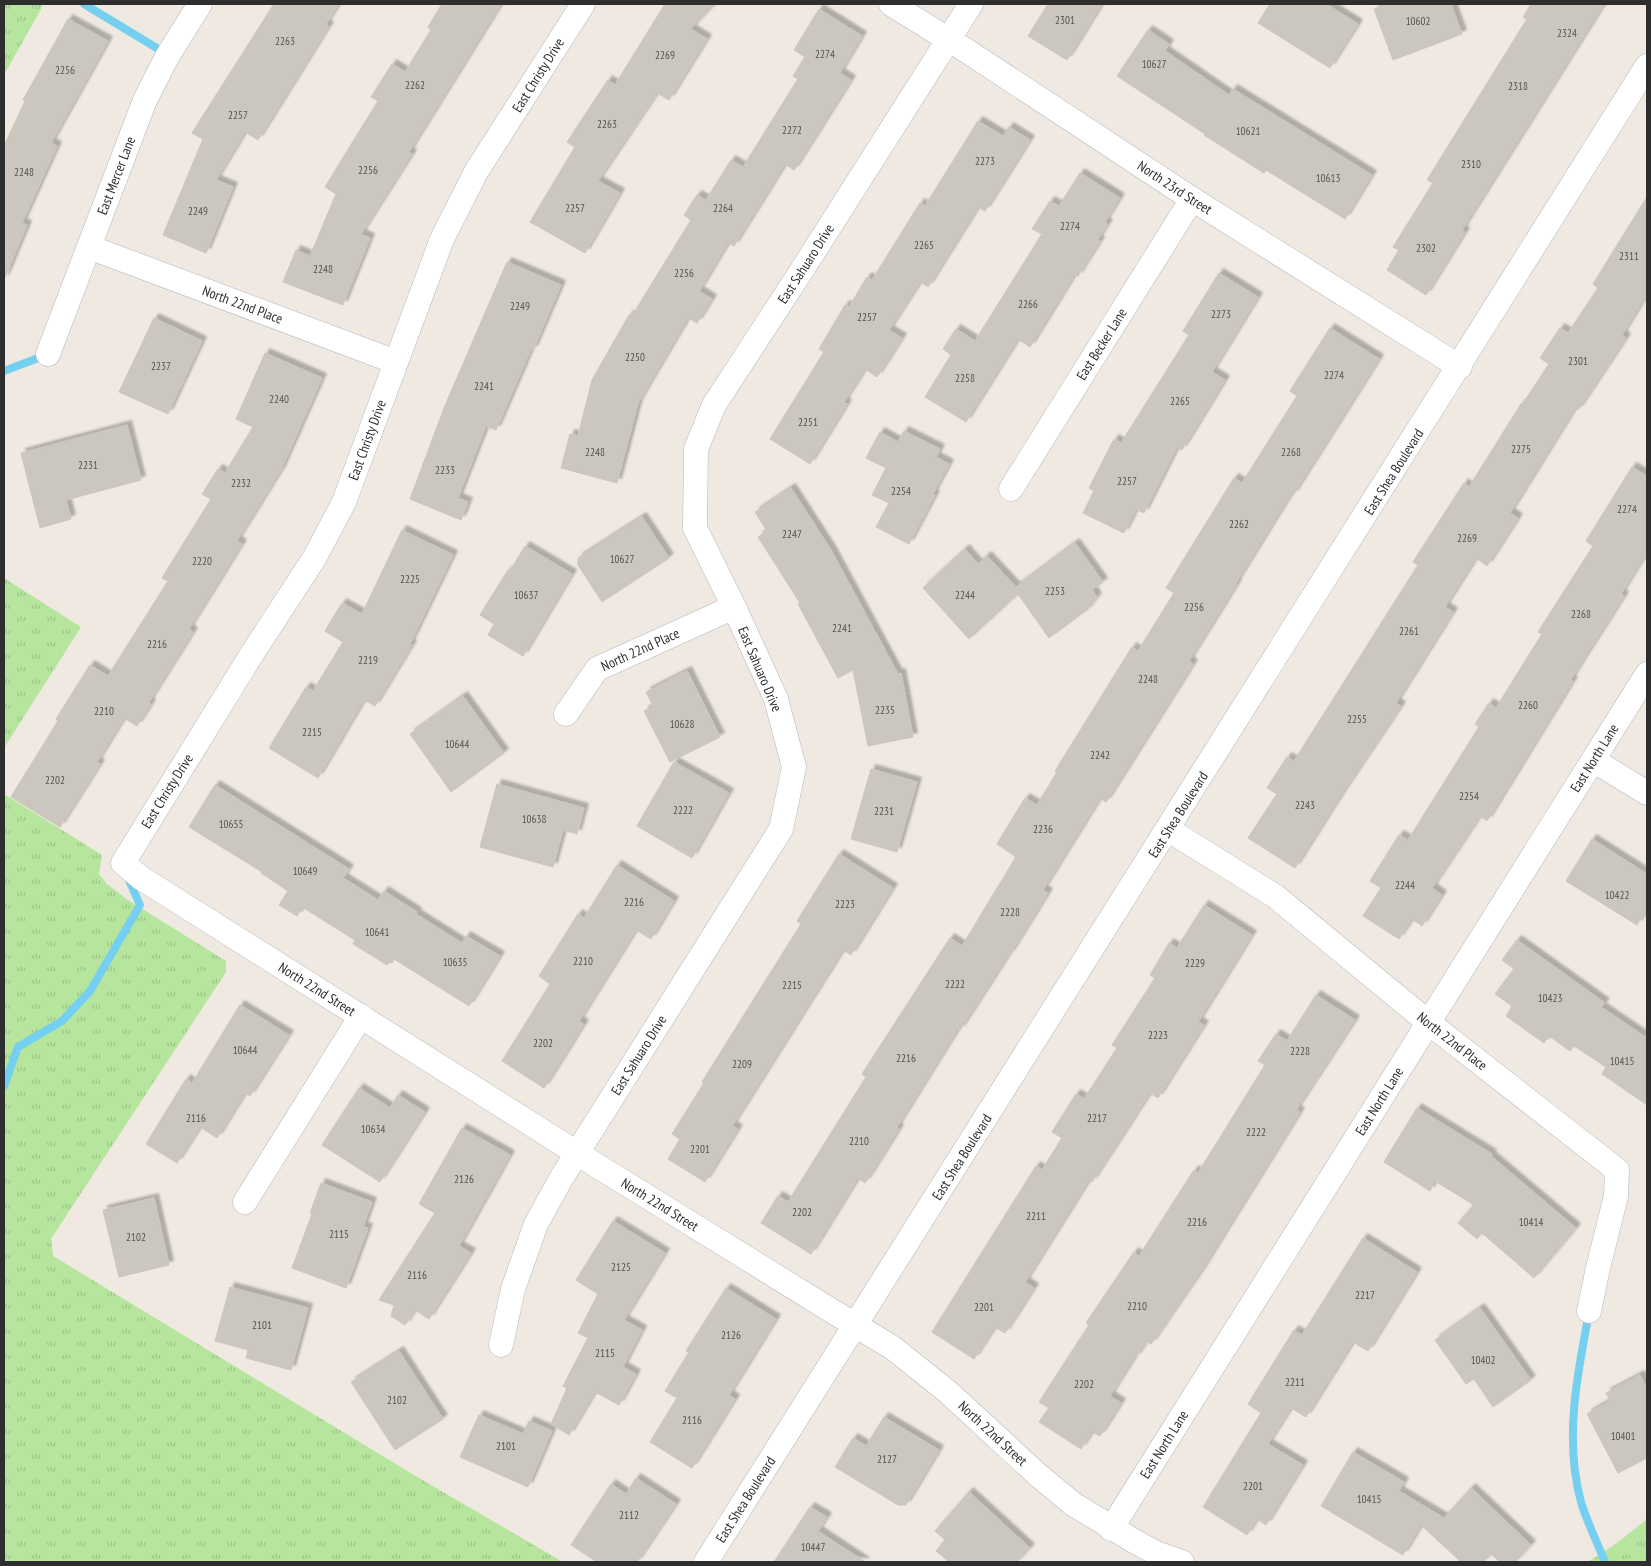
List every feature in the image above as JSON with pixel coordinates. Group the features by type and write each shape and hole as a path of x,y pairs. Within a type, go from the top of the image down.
{"street":[{"name":"East Mercer Lane","path":"48,354 144,100 168,55 200,4"},
{"name":"East Christy Drive","path":"123,863 250,656 315,558 344,502 442,239 476,172 583,4"},
{"name":"North 23rd Street","path":"892,4 949,39 1192,199 1460,367"},
{"name":"East Sahuaro Drive","path":"500,1345 513,1289 536,1224 577,1153 781,829 794,767 776,699 695,528 696,448 714,405 808,262 971,4"},
{"name":"East Shea Boulevard","path":"706,1562 1169,830 1647,66"},
{"name":"East Becker Lane","path":"1011,488 1192,199"},
{"name":"North 22nd Place","path":"89,247 396,362"},
{"name":"North 22nd Place","path":"566,714 597,669 734,608"},
{"name":"East North Lane","path":"1111,1529 1647,674"},
{"path":"1593,760 1647,793"},
{"name":"North 22nd Place","path":"1169,830 1275,896 1429,1023 1617,1170 1616,1196 1589,1311"},
{"name":"North 22nd Street","path":"123,863 141,878 577,1153 893,1348 948,1392 1038,1475 1073,1504 1111,1529 1156,1553 1182,1562"},
{"path":"246,1202 361,1016"}],"green space":[{"path":"4,4 42,4 4,75"},
{"path":"4,578 81,627 4,748"},
{"path":"4,794 102,855 99,874 107,884 128,900 226,961 226,972 51,1239 53,1256 419,1478 563,1562 4,1562"},
{"path":"1647,1519 1647,1562 1588,1562 1617,1543"}],"building":[{"path":"274,4 339,4 326,24 329,26 258,140 245,132 216,180 233,187 206,253 163,235 203,139 192,133"},
{"path":"442,4 501,4 409,152 412,154 361,234 370,238 343,305 283,282 296,250 310,256 336,194 325,187 378,101 371,97 392,64 405,72 431,30 428,27"},
{"path":"665,4 715,4 691,29 707,39 669,100 657,93 598,181 620,193 585,253 530,222 575,147 567,142 608,80 615,85"},
{"path":"1048,4 1102,4 1067,60 1028,36"},
{"path":"1270,4 1326,4 1358,24 1330,68 1258,23"},
{"path":"1386,4 1451,4 1462,34 1393,60 1374,9"},
{"path":"1531,4 1604,4 1462,230 1465,232 1426,295 1387,270 1399,250 1393,247 1433,183 1427,180 1527,19 1523,17"},
{"path":"819,9 862,36 840,73 851,80 794,170 785,164 734,246 728,243 699,291 712,299 697,323 688,318 638,403 617,483 561,468 570,434 578,436 592,380 629,315 632,316 691,220 684,215 697,195 706,200 731,160 743,167 798,79 793,76 805,57 794,50"},
{"path":"68,19 108,41 51,143 57,146 22,223 27,225 4,280 4,146 25,101 23,100"},
{"path":"1148,30 1169,44 1165,51 1229,95 1233,89 1372,175 1345,219 1266,170 1264,173 1117,76"},
{"path":"978,121 1003,136 1009,127 1030,140 985,211 978,207 928,287 920,282 889,330 902,338 877,377 865,369 844,402 847,404 810,464 770,439 824,352 819,349 845,305 849,307 867,277 872,280 920,203 925,206"},
{"path":"1080,173 1120,198 1105,222 1108,224 1098,239 1100,241 1078,276 1075,274 1030,347 1018,339 966,422 925,397 951,355 943,349 956,329 975,341 1042,234 1032,229 1050,201 1059,206"},
{"path":"1647,197 1647,294 1622,335 1626,338 1578,410 1575,408 1510,513 1518,518 1487,566 1476,558 1445,607 1453,612 1396,703 1401,706 1295,868 1248,838 1277,794 1267,788 1287,757 1294,761 1418,565 1413,562 1464,483 1469,487 1521,404 1549,364 1540,358 1560,328 1568,333 1598,288 1593,284"},
{"path":"507,262 561,285 496,430 486,426 458,498 468,502 461,520 410,499 444,408"},
{"path":"1219,273 1258,297 1212,372 1225,380 1182,450 1177,447 1144,513 1136,509 1124,533 1083,513 1094,491 1089,488 1114,439 1121,443 1189,335 1183,331"},
{"path":"154,318 202,341 168,414 119,392"},
{"path":"1330,328 1379,359 1293,495 1291,494 1236,583 1189,661 1193,664 1106,802 1100,798 1043,890 1048,893 960,1030 958,1029 897,1127 899,1129 865,1183 858,1178 811,1254 761,1223 778,1196 788,1202 866,1077 862,1074 950,938 962,946 1016,857 997,844 1025,798 1037,805 1057,772 1055,771 1132,647 1138,651 1174,593 1166,588 1234,478 1242,483 1297,396 1290,391"},
{"path":"265,353 322,378 281,470 237,541 242,544 189,629 193,632 149,702 151,704 137,726 124,718 97,762 100,764 60,827 11,797 90,665 108,676 168,581 162,578 211,499 202,494 218,469 225,473 253,427 236,419"},
{"path":"127,425 141,480 66,500 71,519 40,528 21,453"},
{"path":"904,431 940,449 936,457 949,464 909,544 876,527 889,503 872,495 886,468 866,458 880,432 898,442"},
{"path":"1632,467 1647,476 1647,552 1621,594 1624,596 1571,679 1573,681 1487,821 1480,816 1432,888 1442,895 1422,926 1412,919 1399,939 1363,916 1381,888 1370,881 1399,835 1408,840 1479,727 1475,724 1489,703 1496,708 1542,634 1538,632 1593,546 1586,541"},
{"path":"791,488 831,550 898,674 901,673 913,737 868,746 853,670 838,678 798,604 800,603 758,537 767,531 755,512"},
{"path":"642,517 669,558 602,602 578,565 578,558"},
{"path":"402,530 453,555 410,644 412,645 375,706 364,700 318,778 269,748 306,687 313,691 343,642 325,631 342,603 362,614"},
{"path":"1075,543 1103,582 1092,590 1097,597 1087,610 1049,638 1018,594 969,639 923,588 965,549 978,564 987,556 1016,587"},
{"path":"525,546 572,574 523,656 488,635 494,624 480,615"},
{"path":"687,671 720,737 670,762 644,711 653,706 646,692"},
{"path":"463,696 504,753 451,792 410,734"},
{"path":"674,762 729,793 692,858 637,826"},
{"path":"871,769 917,782 897,852 851,839"},
{"path":"497,784 584,808 577,834 563,830 553,867 480,847"},
{"path":"215,785 349,869 343,878 378,900 384,891 462,943 466,936 500,956 469,1006 394,959 392,963 389,962 387,965 353,944 355,940 302,907 297,916 279,905 288,891 262,872 189,827"},
{"path":"1592,839 1647,874 1647,908 1637,925 1566,881"},
{"path":"839,854 893,888 851,955 843,950 732,1126 738,1129 705,1182 668,1159 680,1139 672,1134 704,1083 702,1082 801,924 797,921"},
{"path":"617,865 674,901 651,939 636,930 579,1021 584,1024 544,1088 502,1061 550,984 539,976 578,914 584,918"},
{"path":"1204,905 1252,935 1198,1022 1204,1025 1158,1098 1150,1093 1092,1182 1089,1180 1025,1282 1034,1288 1005,1333 995,1327 974,1359 932,1332 1036,1166 1042,1170 1062,1138 1052,1132 1076,1094 1084,1099 1117,1048 1112,1045 1155,978 1150,975 1169,943 1177,948"},
{"path":"1517,940 1605,1003 1601,1007 1647,1038 1647,1105 1602,1074 1606,1067 1574,1046 1570,1051 1549,1036 1544,1043 1506,1016 1512,1006 1495,994 1514,969 1502,960"},
{"path":"1316,995 1355,1020 1296,1110 1300,1112 1200,1273 1151,1344 1147,1341 1135,1356 1110,1396 1121,1403 1100,1436 1092,1432 1081,1449 1039,1422 1049,1408 1039,1402 1089,1325 1086,1323 1134,1252 1139,1256 1194,1170 1198,1173 1265,1065 1258,1061 1276,1034 1287,1041"},
{"path":"240,1005 289,1035 250,1096 245,1093 217,1138 200,1127 177,1163 146,1144 186,1079 192,1083"},
{"path":"359,1088 390,1108 398,1095 425,1112 380,1182 322,1145"},
{"path":"1417,1108 1492,1154 1491,1156 1576,1228 1534,1278 1482,1233 1477,1239 1458,1223 1474,1205 1435,1181 1430,1191 1384,1162"},
{"path":"462,1128 510,1155 459,1246 471,1253 429,1319 415,1310 405,1325 391,1316 394,1305 379,1300 435,1213 419,1204"},
{"path":"321,1183 372,1202 363,1227 368,1228 346,1288 292,1268"},
{"path":"154,1198 169,1265 119,1277 103,1210"},
{"path":"613,1221 665,1253 624,1320 642,1330 623,1367 636,1374 619,1405 595,1392 569,1435 551,1424 567,1388 563,1386 588,1338 578,1333 598,1294 576,1280"},
{"path":"1363,1238 1417,1272 1368,1351 1353,1342 1306,1417 1291,1408 1268,1444 1303,1465 1266,1525 1257,1519 1247,1535 1203,1507 1261,1413 1248,1404 1294,1330 1302,1335"},
{"path":"230,1287 308,1308 291,1370 246,1358 248,1350 215,1341"},
{"path":"726,1288 776,1319 729,1395 735,1399 692,1468 650,1442 677,1398 665,1391 689,1352 686,1351"},
{"path":"1480,1308 1531,1380 1493,1407 1474,1379 1466,1384 1435,1340"},
{"path":"399,1351 443,1419 395,1450 351,1382"},
{"path":"1640,1375 1647,1389 1647,1458 1618,1473 1587,1414 1610,1401 1606,1393"},
{"path":"479,1415 523,1434 529,1421 552,1431 528,1487 460,1457"},
{"path":"884,1417 939,1450 906,1505 898,1505 835,1467 853,1438 866,1446"},
{"path":"1353,1452 1404,1482 1399,1491 1444,1518 1471,1488 1531,1545 1515,1562 1500,1562 1491,1554 1483,1562 1461,1562 1421,1525 1403,1555 1321,1506"},
{"path":"636,1478 676,1504 637,1562 597,1562 571,1545 611,1484 626,1494"},
{"path":"969,1492 1030,1548 1017,1562 949,1562 936,1551 945,1540 935,1531"},
{"path":"810,1507 827,1517 818,1531 865,1562 774,1562"}],"waterway":[{"path":"84,4 165,53"},
{"path":"4,371 46,355"},
{"path":"4,1086 18,1047 62,1021 90,991 140,905 128,878"},
{"path":"1589,1313 1580,1360 1574,1408 1573,1455 1581,1502 1605,1562"}]}
